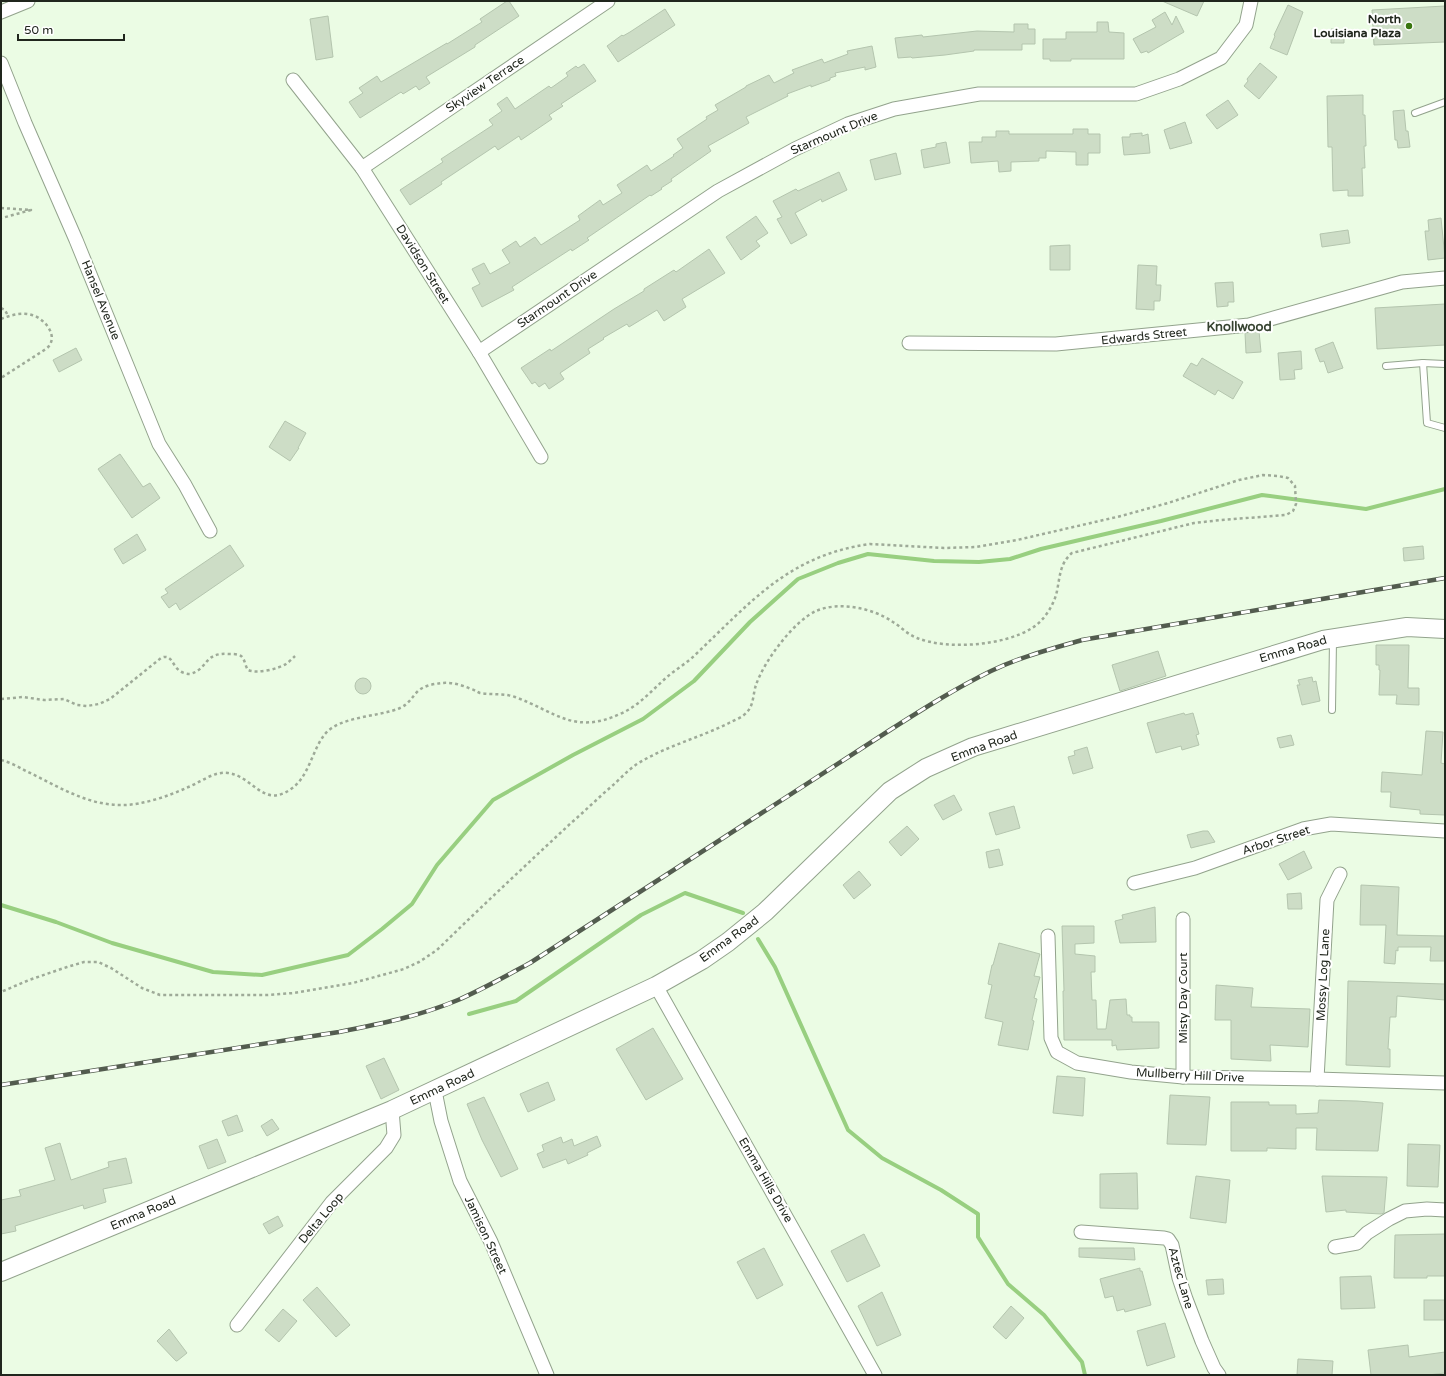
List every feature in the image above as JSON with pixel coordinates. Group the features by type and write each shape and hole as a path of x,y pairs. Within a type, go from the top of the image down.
{"street":[{"path":"1,12 28,1"},
{"name":"Skyview Terrace","path":"362,168 608,1"},
{"name":"Starmount Drive","path":"479,352 718,191 795,149 848,124 894,109 979,94 1136,94 1179,79 1221,58 1246,26 1251,1"},
{"name":"Hansel Avenue","path":"1,63 25,123 79,247 159,444 185,485 210,531"},
{"name":"Davidson Street","path":"292,80 362,168 479,352 541,457"},
{"name":"Edwards Street","path":"909,343 1056,344 1249,325 1402,282 1445,278"},
{"name":"Emma Road","path":"1,1272 392,1110 656,986 702,960 728,942 765,912 890,791 926,768 972,747 1332,638 1408,627 1445,629"},
{"name":"Arbor Street","path":"1134,883 1195,868 1303,829 1331,824 1445,831"},
{"name":"Mossy Log Lane","path":"1318,1079 1327,900 1340,874"},
{"name":"Misty Day Court","path":"1182,919 1183,1077"},
{"name":"Mullberry Hill Drive","path":"1048,936 1051,1038 1057,1052 1077,1063 1130,1072 1183,1077 1445,1083"},
{"name":"Emma Hills Drive","path":"656,986 875,1375"},
{"name":"Jamison Street","path":"435,1090 441,1121 460,1181 490,1242 547,1375"},
{"name":"Delta Loop","path":"237,1325 332,1202 386,1148 394,1135 392,1110"},
{"path":"1335,1247 1357,1243 1367,1233 1405,1211 1427,1209 1445,1210"},
{"name":"Aztec Lane","path":"1081,1232 1168,1239 1172,1245 1179,1278 1192,1316 1211,1362 1219,1375"}],"lane":[{"path":"1415,113 1445,102"},
{"path":"1423,363 1427,423 1445,428"},
{"path":"1386,366 1423,363 1445,364"},
{"path":"1332,638 1332,710"}],"path":[{"path":"1,208 31,210 2,218"},
{"path":"1,308 5,310 8,316"},
{"path":"1,319 20,314 32,315 40,318 50,330 52,342 46,349 1,378"},
{"path":"1,760 72,794 97,802 123,805 154,800 186,789 216,773 226,772 242,778 262,793 270,796 280,795 296,785 303,775 318,744 326,733 333,727 343,722 389,712 403,707 412,701 417,692 424,687 435,684 458,684 479,693 505,694 560,717 579,723 591,723 620,714 636,705 693,658 761,592 798,566 838,552 870,544 944,548 976,547 1017,540 1120,516 1176,501 1238,480 1262,475 1288,478 1295,486 1296,504 1293,510 1286,515 1194,523 1072,553 1066,558 1062,565 1057,594 1044,618 1032,628 1010,638 986,644 961,645 936,643 918,639 878,614 856,608 834,606 819,610 806,617 793,629 781,644 763,671 756,686 752,706 747,713 721,727 656,754 636,765 537,854 437,950 419,962 404,969 353,983 294,993 267,995 185,996 160,995 142,988 98,962 84,962 29,980 1,992"},
{"path":"1,699 23,697 44,700 64,699 77,705 87,706 99,704 110,699 165,656 172,659 180,671 190,674 199,670 210,657 222,653 240,655 243,658 248,670 258,672 287,664 295,656"}],"building":[{"path":"509,1 519,16 475,45 475,47 426,77 430,83 419,90 416,86 403,94 401,92 360,118 349,102 363,93 359,88 377,76 381,82 447,44 482,22 480,19"},
{"path":"1162,1 1204,1 1197,16"},
{"path":"1288,5 1303,12 1287,55 1270,48 1275,36 1274,35"},
{"name":"North Louisiana Plaza","path":"1445,6 1445,42 1374,45 1372,10"},
{"path":"665,9 675,25 618,62 607,46 622,35 623,36 630,32"},
{"path":"1165,12 1172,25 1176,16 1184,32 1148,53 1147,51 1141,53 1133,39 1156,27 1152,20"},
{"path":"328,16 333,57 316,60 310,19"},
{"path":"1097,22 1108,22 1109,32 1124,33 1124,59 1071,59 1071,61 1050,61 1050,59 1043,59 1043,39 1066,39 1066,32 1097,32"},
{"path":"1014,24 1028,24 1028,29 1035,29 1035,44 1022,44 1022,50 974,50 945,55 898,58 895,38 922,35 923,37 977,31 1014,32"},
{"path":"1331,29 1344,30 1344,43 1331,43"},
{"path":"872,46 876,67 865,70 865,67 835,73 836,76 830,78 830,80 787,94 788,96 746,117 749,123 708,146 711,151 671,179 672,181 661,188 662,189 651,196 650,195 587,238 589,240 572,251 571,249 512,287 514,290 482,307 472,288 480,284 472,269 484,263 490,274 510,263 502,250 516,241 520,247 535,237 541,245 580,220 578,216 600,200 603,205 622,193 617,185 647,165 651,171 674,156 673,155 683,148 677,139 707,119 706,117 718,110 715,105 746,86 769,75 774,83 794,73 792,70 822,59 824,63 848,54 847,51"},
{"path":"1260,63 1277,77 1259,99 1244,86 1248,81 1247,79"},
{"path":"584,64 596,81 561,104 563,106 549,115 552,119 521,140 519,136 498,150 495,146 441,182 442,184 410,205 400,190 443,162 441,159 493,125 489,120 502,111 497,104 507,97 515,109 549,86 551,88 568,76 566,73 576,66 578,68"},
{"path":"1363,95 1366,146 1364,146 1365,168 1362,168 1363,196 1348,196 1348,190 1333,191 1332,147 1328,147 1327,96"},
{"path":"1228,100 1238,115 1217,129 1206,115"},
{"path":"1404,110 1406,131 1408,131 1410,147 1398,148 1397,140 1395,140 1393,111"},
{"path":"1185,122 1192,143 1170,149 1164,130"},
{"path":"1073,129 1088,129 1088,134 1100,134 1100,153 1088,153 1088,165 1076,165 1076,152 1046,151 1046,158 1039,158 1039,161 1011,162 1011,171 999,172 998,161 971,163 969,142 982,142 982,137 996,137 996,131 1009,131 1009,134 1073,134"},
{"path":"1142,133 1142,136 1148,134 1150,153 1124,155 1122,137 1130,137 1130,134"},
{"path":"946,142 950,163 924,168 921,150 936,147 936,144"},
{"path":"896,153 901,174 875,180 870,160"},
{"path":"839,172 847,190 822,202 821,199 795,213 807,235 791,244 777,219 782,217 773,201 796,189 798,191"},
{"path":"756,216 768,233 756,241 760,246 741,260 726,237"},
{"path":"1441,218 1445,258 1428,260 1425,231 1429,231 1428,220"},
{"path":"1348,230 1350,243 1322,247 1320,234"},
{"path":"1070,245 1070,270 1050,270 1050,246"},
{"path":"709,249 725,273 682,299 686,307 664,321 657,310 629,327 627,324 603,338 604,339 588,349 590,353 560,373 564,379 549,389 545,383 539,387 535,382 532,384 521,368 550,349 551,351 674,270 676,272"},
{"path":"1138,265 1157,266 1156,285 1161,285 1160,301 1154,301 1154,310 1136,309"},
{"path":"1233,282 1234,302 1228,302 1228,306 1217,307 1215,283"},
{"path":"1445,304 1445,345 1377,349 1375,308"},
{"path":"1259,331 1261,352 1246,353 1245,333"},
{"path":"1333,342 1343,368 1328,373 1324,361 1320,362 1315,349"},
{"path":"76,348 82,360 59,372 53,360"},
{"path":"1301,351 1302,369 1294,370 1295,379 1280,380 1278,353"},
{"path":"1202,358 1243,382 1233,399 1218,390 1215,395 1183,376 1191,363 1197,366"},
{"path":"285,421 306,433 299,448 290,461 269,447"},
{"path":"120,454 143,487 150,483 160,498 132,518 98,469"},
{"path":"137,534 146,550 123,564 114,549"},
{"path":"230,545 244,566 180,610 176,603 169,608 161,597 168,593 165,589"},
{"path":"1423,546 1424,559 1404,561 1403,548"},
{"path":"1376,645 1409,645 1408,688 1419,688 1419,705 1396,704 1397,695 1379,695 1380,670 1379,665 1376,665"},
{"path":"1158,651 1166,676 1120,691 1112,665"},
{"path":"1312,677 1313,682 1316,681 1320,701 1302,705 1297,685 1300,685 1298,680"},
{"path":"360,678 366,678 371,683 369,692 366,694 360,694 355,689 355,683"},
{"path":"1184,713 1185,715 1193,713 1199,734 1196,735 1199,745 1182,750 1181,746 1156,753 1147,723"},
{"path":"1426,731 1443,732 1441,763 1445,764 1445,815 1420,814 1420,810 1390,807 1391,792 1381,792 1382,772 1422,775"},
{"path":"1291,735 1294,745 1280,748 1277,738"},
{"path":"1087,747 1093,768 1073,774 1068,757 1075,755 1074,751"},
{"path":"954,795 962,810 943,820 934,805"},
{"path":"1014,806 1020,828 996,835 989,813"},
{"path":"907,826 919,839 901,856 889,842"},
{"path":"1208,831 1215,842 1191,848 1187,835"},
{"path":"999,849 1003,865 989,868 986,852"},
{"path":"1304,851 1312,868 1288,880 1279,864"},
{"path":"859,871 871,885 854,899 843,885"},
{"path":"1361,885 1399,887 1397,935 1445,936 1445,961 1430,961 1431,947 1398,947 1398,951 1396,950 1395,964 1384,963 1386,925 1360,925"},
{"path":"1301,893 1302,909 1288,909 1287,894"},
{"path":"1155,907 1156,942 1120,943 1115,921 1123,919 1122,915"},
{"path":"1062,926 1094,926 1094,943 1075,944 1075,954 1095,956 1095,972 1091,972 1092,1000 1096,1000 1097,1029 1106,1029 1110,1000 1126,999 1127,1015 1132,1017 1132,1022 1159,1022 1159,1048 1117,1050 1116,1045 1112,1046 1112,1040 1064,1040"},
{"path":"999,943 1040,954 1034,976 1040,977 1034,998 1037,999 1032,1020 1034,1021 1028,1050 998,1045 1003,1022 985,1018 992,985 988,984"},
{"path":"1348,981 1445,984 1445,1000 1397,996 1396,1017 1390,1017 1388,1049 1390,1049 1390,1067 1346,1065"},
{"path":"1216,985 1253,988 1251,1007 1310,1009 1308,1047 1270,1045 1271,1061 1231,1059 1231,1020 1215,1020"},
{"path":"653,1028 683,1079 646,1100 616,1049"},
{"path":"384,1058 399,1090 381,1099 366,1066"},
{"path":"1057,1076 1085,1078 1083,1116 1053,1113"},
{"path":"548,1082 555,1100 528,1112 520,1094"},
{"path":"1170,1095 1210,1097 1206,1145 1167,1144"},
{"path":"484,1097 518,1169 501,1177 482,1140 467,1104"},
{"path":"1319,1100 1383,1103 1378,1151 1316,1150 1317,1128 1296,1128 1296,1149 1267,1148 1267,1151 1231,1151 1231,1102 1269,1102 1269,1105 1296,1105 1296,1114 1318,1113"},
{"path":"237,1115 243,1131 228,1136 222,1121"},
{"path":"272,1119 279,1129 267,1136 261,1126"},
{"path":"597,1136 601,1146 587,1153 588,1155 568,1164 566,1159 543,1168 537,1154 544,1151 542,1145 561,1137 563,1143 572,1139 574,1146"},
{"path":"217,1139 226,1162 208,1169 199,1146"},
{"path":"60,1143 71,1180 109,1167 108,1162 126,1158 132,1183 103,1189 106,1202 84,1209 83,1205 15,1226 16,1231 1,1234 1,1200 21,1196 19,1190 55,1180 45,1148"},
{"path":"1408,1144 1440,1145 1438,1187 1407,1186"},
{"path":"1137,1173 1138,1209 1100,1208 1100,1174"},
{"path":"1196,1176 1230,1180 1226,1223 1190,1218"},
{"path":"1322,1176 1387,1177 1384,1213 1346,1212 1346,1210 1326,1212"},
{"path":"278,1216 283,1226 269,1234 263,1224"},
{"path":"864,1234 880,1266 847,1282 831,1251"},
{"path":"1445,1234 1445,1276 1427,1276 1427,1278 1394,1278 1395,1235"},
{"path":"764,1248 783,1285 757,1299 737,1262"},
{"path":"1079,1248 1134,1248 1135,1260 1079,1257"},
{"path":"1140,1268 1151,1305 1125,1312 1124,1309 1117,1311 1113,1296 1105,1298 1100,1279"},
{"path":"1371,1276 1375,1308 1341,1309 1340,1277"},
{"path":"1223,1279 1224,1294 1208,1295 1206,1280"},
{"path":"317,1287 350,1325 336,1337 303,1300"},
{"path":"882,1292 901,1335 877,1346 858,1306"},
{"path":"1424,1300 1445,1300 1445,1320 1424,1320"},
{"path":"1011,1306 1024,1318 1006,1339 993,1327"},
{"path":"283,1309 297,1321 279,1342 265,1330"},
{"path":"1165,1323 1175,1357 1147,1366 1137,1331"},
{"path":"169,1329 187,1353 177,1361 157,1341"},
{"path":"1408,1345 1409,1357 1445,1352 1445,1373 1428,1375 1371,1375 1368,1350"},
{"path":"1298,1359 1333,1361 1332,1375 1297,1375"}],"waterway":[{"path":"1,905 56,922 112,943 213,972 262,975 348,955 412,904 437,865 493,800 573,755 643,719 694,681 750,622 798,579 838,563 868,554 934,561 979,562 1010,559 1041,549 1161,521 1262,495 1366,509 1445,489"},
{"path":"469,1014 516,1001 641,915 685,893 743,913"},
{"path":"758,939 775,967 848,1130 882,1158 941,1190 978,1214 978,1237 1008,1284 1044,1315 1082,1362 1085,1375"}],"railway":[{"path":"1,1085 339,1032 400,1019 444,1006 530,963 915,714 965,684 1002,666 1082,640 1445,578"}],"place":[{"name":"North Louisiana Plaza","path":"1409,26"}],"district":[{"name":"Knollwood","path":"1239,326"}]}
